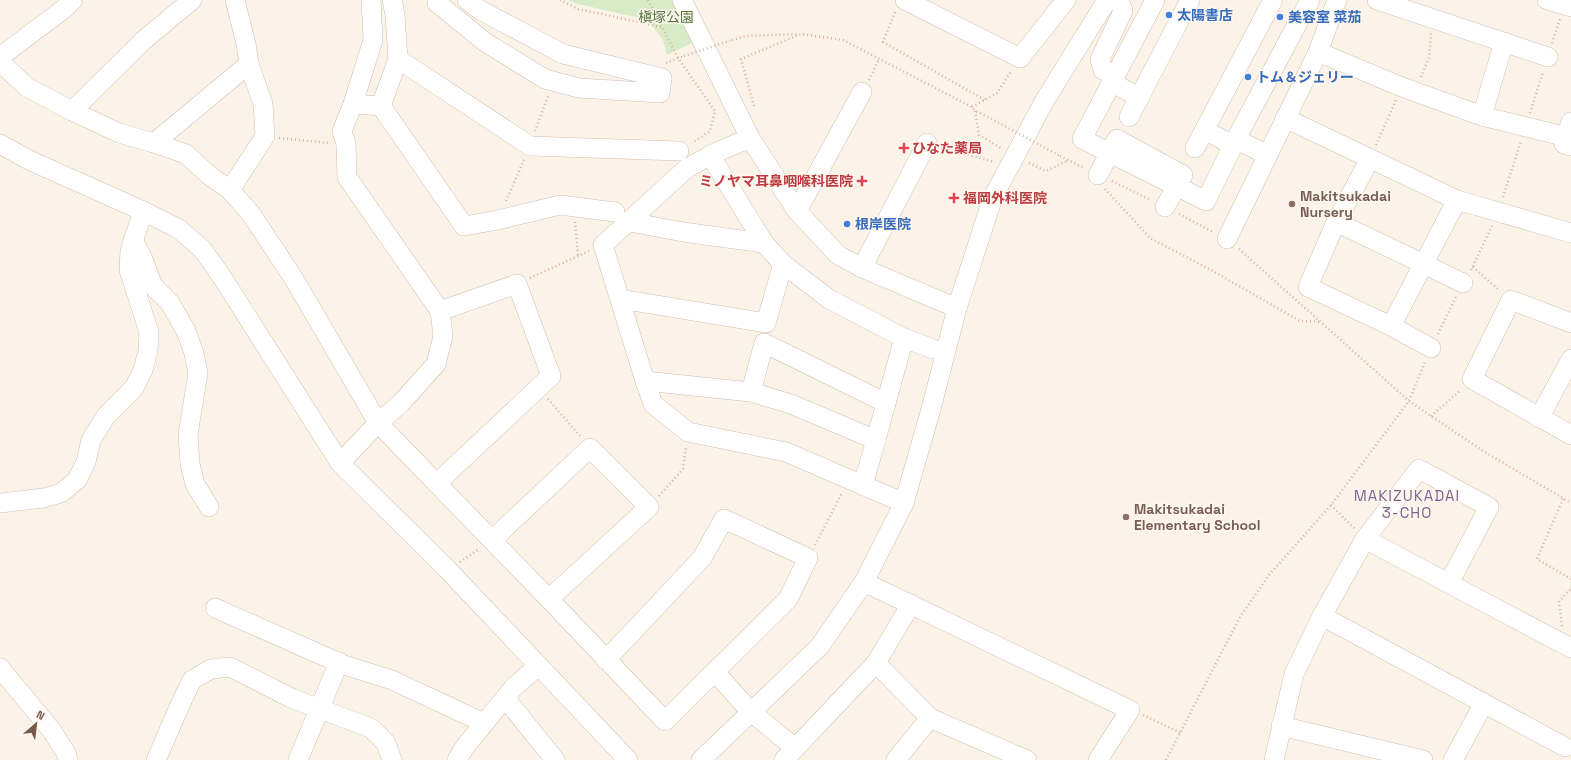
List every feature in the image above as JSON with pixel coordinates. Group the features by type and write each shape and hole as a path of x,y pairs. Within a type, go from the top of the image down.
{"street":[{"path":"0,57 65,8 73,0"},
{"path":"72,111 144,40 192,0"},
{"path":"230,190 265,136 263,104 249,64 246,44 234,0"},
{"path":"340,463 378,423 401,403 436,364 443,336 440,311 347,177 346,144 342,131 353,104 373,40 371,0"},
{"path":"381,106 398,59 395,15 392,0"},
{"path":"437,0 438,3 485,42 545,78 579,88 660,93 662,78 563,54 480,10 467,0"},
{"path":"682,0 750,138 796,212 838,255 862,268 957,308"},
{"path":"901,4 1020,58 1066,0"},
{"path":"701,760 750,711 820,646 864,582 904,503 931,409 957,308 993,197 1045,100 1107,0"},
{"path":"1119,0 1123,11 1100,59 1103,70 1140,98"},
{"path":"1155,0 1082,139 1206,201 1235,142 1310,0"},
{"path":"1129,117 1190,0"},
{"path":"1195,148 1273,0"},
{"path":"1227,239 1318,52 1338,0"},
{"path":"1376,0 1548,57"},
{"path":"1548,0 1571,7"},
{"path":"1482,116 1504,42"},
{"path":"1318,52 1409,89 1482,116 1570,135"},
{"path":"398,59 530,146 679,151"},
{"path":"0,62 27,87 72,111 119,133 186,154 210,176 230,190 251,214 294,279 378,423 549,599 606,660 665,721 788,599 808,558 724,519 702,558 606,660"},
{"path":"154,143 249,64"},
{"path":"796,212 862,92"},
{"path":"353,104 381,106"},
{"path":"381,106 464,226 498,220 560,205 574,206 683,232 764,243"},
{"path":"1285,118 1457,200 1571,233"},
{"path":"1205,130 1267,155"},
{"path":"750,138 710,155 687,168 623,217 603,245 653,404 688,432 786,452 904,503"},
{"path":"862,268 927,143"},
{"path":"0,144 29,160 143,211 179,229 202,249 226,284 340,463 448,570 628,760"},
{"path":"1099,175 1110,153"},
{"path":"710,155 764,243 783,264 829,299 904,338 932,349"},
{"path":"1370,159 1336,222 1308,287 1391,326 1431,348"},
{"path":"1165,207 1177,186"},
{"path":"1391,326 1457,200"},
{"path":"0,503 44,498 61,493 76,480 86,462 91,440 106,416 134,388 143,370 148,351 149,332 129,270 130,251 143,211"},
{"path":"1336,222 1423,264 1468,275"},
{"path":"133,240 143,259 153,286 170,304 186,330 194,353 198,373 188,434 190,464 195,484 209,507"},
{"path":"751,392 764,343 766,323 783,264"},
{"path":"437,483 551,376 517,284 440,311"},
{"path":"620,299 766,323"},
{"path":"1571,323 1511,300 1472,379 1571,435"},
{"path":"856,482 876,440 904,338"},
{"path":"764,343 886,403"},
{"path":"1539,418 1571,359"},
{"path":"645,381 751,392 791,404 876,440"},
{"path":"492,540 590,448 649,507 549,599"},
{"path":"1274,760 1294,674 1322,616 1365,539 1419,469 1489,507 1449,583"},
{"path":"1365,539 1568,647"},
{"path":"864,582 1130,710 1098,760"},
{"path":"715,672 790,754 876,663 911,604"},
{"path":"215,608 339,662 392,680 484,723"},
{"path":"1322,616 1565,748"},
{"path":"298,760 339,662"},
{"path":"876,663 930,718 1005,756 1027,760"},
{"path":"457,760 464,748 514,687 538,666"},
{"path":"156,760 192,680 211,669 230,667 291,698 370,728 386,743 392,760"},
{"path":"0,668 52,732 66,753 68,760"},
{"path":"505,698 556,760"},
{"path":"1453,760 1484,703"},
{"path":"896,760 930,718"},
{"path":"1281,726 1423,760"}],"path":[{"path":"560,0 578,9 661,27"},
{"path":"901,4 883,42 985,100"},
{"path":"1370,159 1409,89 1429,58 1432,19"},
{"path":"684,56 746,36 801,34 843,40 972,107 975,111 979,135 1013,161"},
{"path":"755,110 741,59 801,34"},
{"path":"862,92 879,58"},
{"path":"972,107 997,93 1020,58"},
{"path":"975,111 1060,156 1227,239 1409,401 1480,449 1571,503"},
{"path":"265,136 346,144"},
{"path":"927,143 1013,161 1046,172 1070,160"},
{"path":"1099,175 1105,191 1150,238 1211,270 1300,321 1319,322"},
{"path":"574,206 578,255"},
{"path":"1468,275 1511,300"},
{"path":"1431,416 1472,379"},
{"path":"538,388 590,448"},
{"path":"1166,760 1240,617 1269,575 1331,505 1409,401"},
{"path":"649,507 682,469 688,432"},
{"path":"808,558 856,482"},
{"path":"1563,498 1537,559 1571,579"},
{"path":"1331,505 1365,539"},
{"path":"448,570 492,540"},
{"path":"1568,647 1559,602 1569,590 1571,590"},
{"path":"1130,710 1181,732"}],"green space":[{"name":"槇塚公園","path":"568,0 677,0 694,42 667,55 663,40 648,20 578,4"}],"place":[{"name":"太陽書店","path":"1169,15"},
{"name":"美容室 菜茄","path":"1280,17"},
{"name":"トム＆ジェリー","path":"1248,77"},
{"name":"ひなた薬局","path":"904,148"},
{"name":"ミノヤマ耳鼻咽喉科医院","path":"862,181"},
{"name":"福岡外科医院","path":"954,198"},
{"name":"Makitsukadai Nursery","path":"1292,204"},
{"name":"根岸医院","path":"847,224"},
{"name":"Makitsukadai Elementary School","path":"1126,517"}],"district":[{"name":"MAKIZUKADAI 3-CHO","path":"1407,504"}]}
